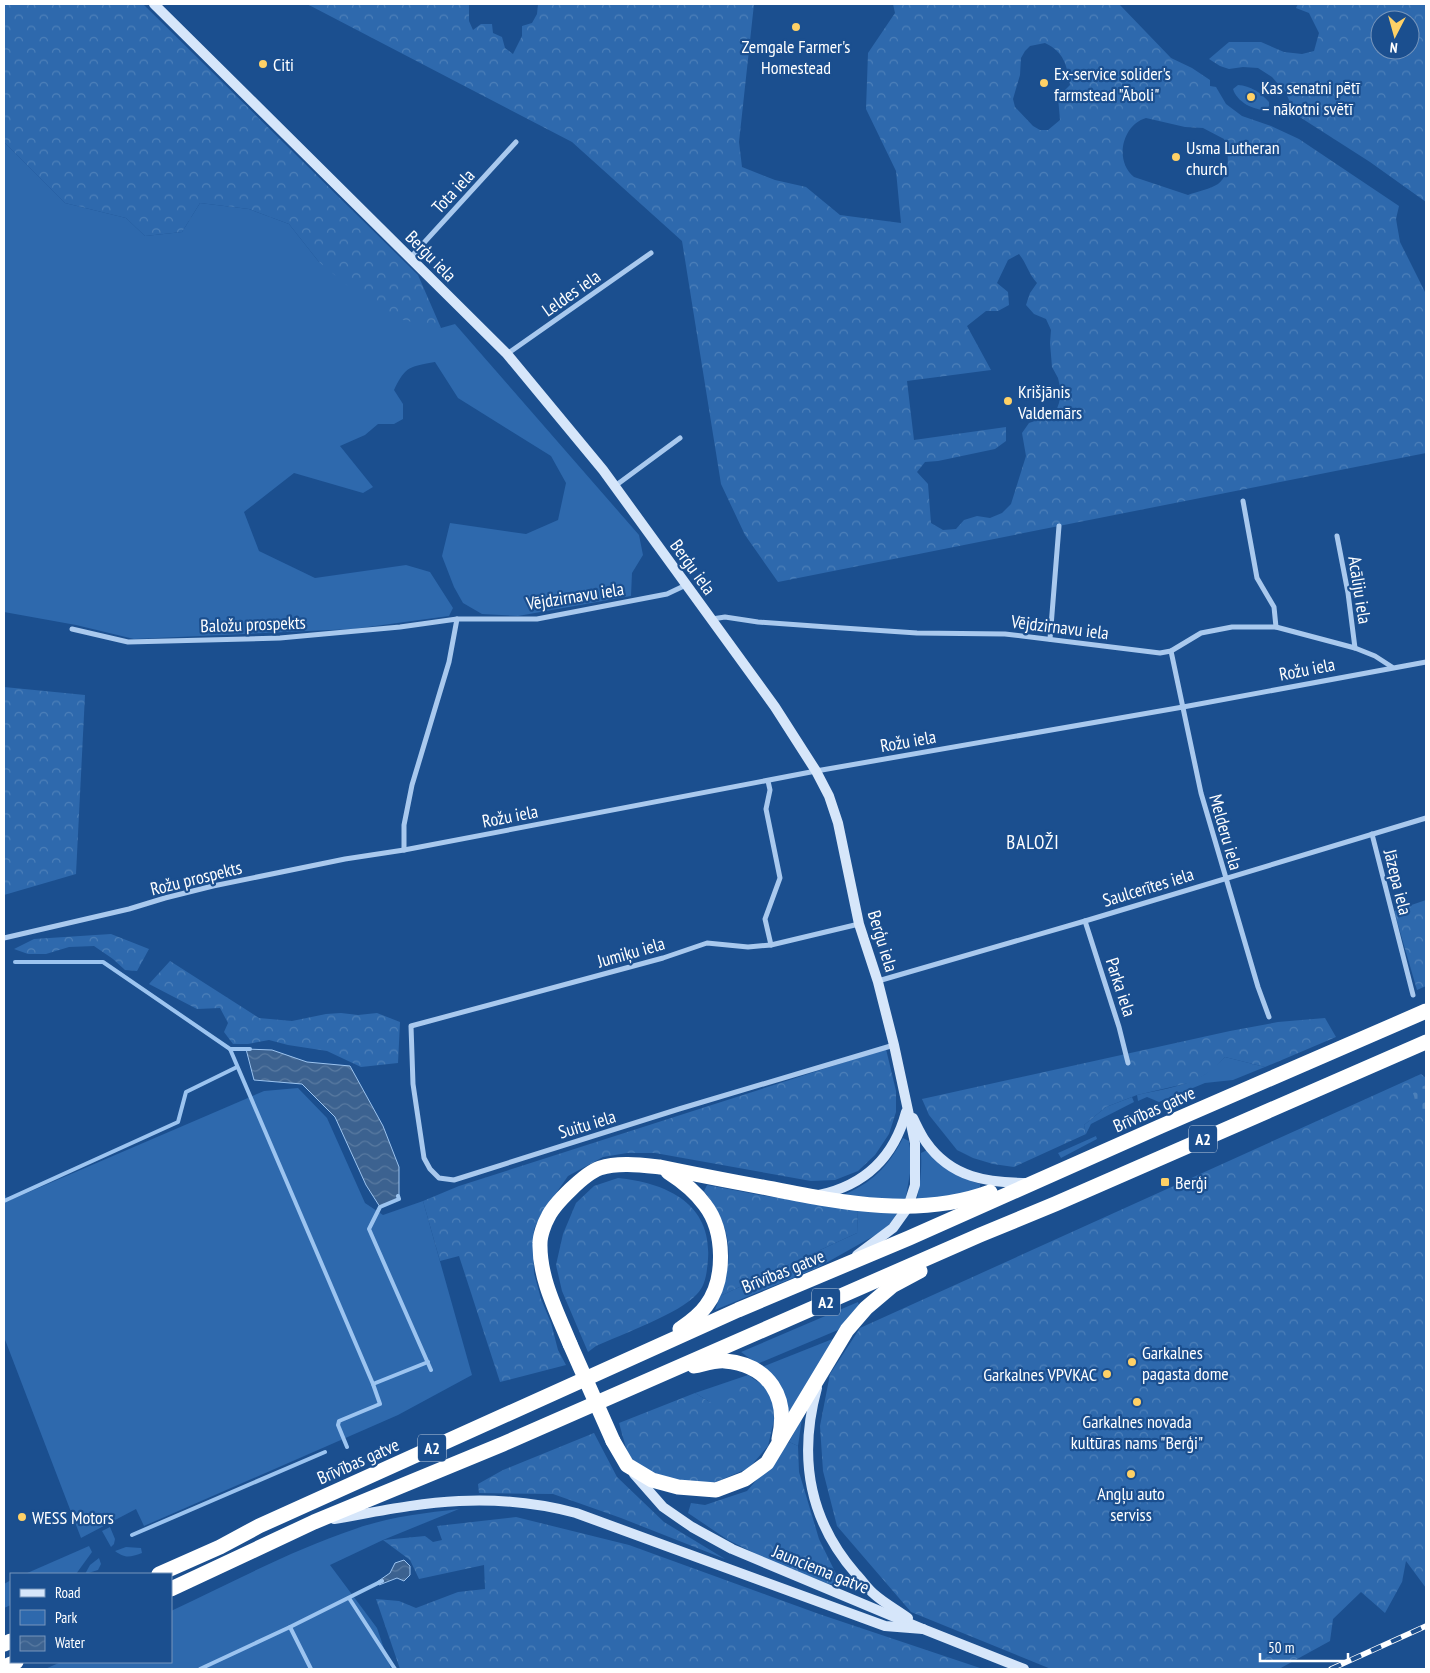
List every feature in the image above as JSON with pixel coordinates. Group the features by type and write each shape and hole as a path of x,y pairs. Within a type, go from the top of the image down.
{"highway":[{"name":"Brīvības gatve","path":"161,1573 220,1547 259,1526 604,1369 1426,1011"},
{"name":"A2","path":"172,1589 314,1522 503,1444 1426,1042"},
{"path":"980,1235 958,1253 892,1286 866,1308 847,1330 833,1351 820,1376 767,1462 745,1479 716,1490 700,1490 669,1485 652,1480 626,1465 613,1442 553,1302 542,1268 540,1241 548,1216 576,1184 599,1168 637,1165 660,1167 850,1203 908,1207 973,1198 1015,1183"},
{"path":"604,1369 619,1357 680,1330 694,1320 706,1306 718,1281 721,1257 717,1230 706,1206 685,1183 660,1167"},
{"path":"673,1369 724,1361 748,1366 761,1373 780,1397 783,1413 777,1447"}],"main road":[{"name":"Berģu iela","path":"154,4 507,354 615,486 776,707 816,771 829,796 838,823 860,924 878,982 894,1045 915,1143 915,1185 908,1207 893,1228 841,1267"},
{"path":"907,1108 925,1141 934,1152 948,1165 960,1172 985,1181 1035,1182"},
{"path":"810,1196 838,1191 858,1181 870,1172 889,1150 903,1125 907,1108"},
{"path":"820,1376 808,1430 807,1460 810,1486 818,1511 828,1535 847,1564 874,1594 923,1629"},
{"name":"Jaunciema gatve","path":"626,1465 663,1507 732,1549 1024,1669"},
{"path":"314,1522 457,1501 486,1500 554,1507 576,1513 885,1626 923,1629"}],"street":[{"name":"Tota iela","path":"410,258 516,142"},
{"name":"Leldes iela","path":"507,354 651,253"},
{"path":"615,486 680,438"},
{"path":"1243,501 1257,578 1274,607 1276,627"},
{"path":"1050,639 1059,526"},
{"name":"Acāliju iela","path":"1337,536 1348,593 1355,648"},
{"name":"Vējdzirnavu iela","path":"436,621 456,619 537,619 667,594 686,585"},
{"name":"Vējdzirnavu iela","path":"711,619 726,617 758,622 917,633 1005,634 1160,653 1171,651 1200,634 1232,627 1276,627 1355,648 1375,656 1393,667"},
{"path":"404,850 404,825 412,785 449,662 456,619"},
{"name":"Baložu prospekts","path":"72,629 128,642 280,638 400,627 436,621"},
{"name":"Melderu iela","path":"1171,651 1200,793 1258,987 1269,1017"},
{"name":"Rožu iela","path":"396,851 816,771 1183,707 1426,662"},
{"path":"768,781 770,790 766,809 780,878 765,919 771,945"},
{"name":"Saulcerītes iela","path":"878,982 1426,818"},
{"name":"Jāzepa iela","path":"1372,834 1413,994"},
{"name":"Rožu prospekts","path":"4,938 129,909 213,886 345,859 396,851"},
{"name":"Parka iela","path":"1084,921 1119,1027 1128,1063"},
{"name":"Jumiķu iela","path":"412,1026 663,958 707,943 748,947 771,945 860,924"},
{"name":"Suitu iela","path":"412,1026 413,1084 424,1158 430,1170 439,1178 454,1180 894,1045"}],"green space":[{"path":"4,4 143,4 418,275 441,328 384,316 319,262 289,224 249,209 200,203 182,232 145,236 126,218 65,203 4,142"},
{"path":"307,4 469,4 469,21 473,30 481,24 492,24 493,33 502,37 505,48 513,54 522,36 522,26 532,23 537,14 538,4 754,4 739,142 742,167 775,180 806,187 840,215 901,223 896,171 866,109 868,53 895,13 893,4 1119,4 1171,58 1192,68 1210,80 1210,86 1216,87 1226,104 1242,116 1271,126 1299,139 1399,206 1396,219 1400,242 1426,294 1426,453 778,582 745,535 721,484 682,241 572,142","holes":["1045,43 1064,60 1070,85 1058,97 1060,120 1048,130 1040,130 1033,126 1015,107 1013,99 1020,75 1021,58 1030,46","1146,118 1185,127 1203,128 1224,139 1228,163 1222,180 1215,186 1188,195 1134,177 1124,162 1123,153 1126,136 1138,122","1019,254 1037,283 1030,293 1026,305 1034,314 1046,319 1051,330 1052,367 1058,378 1061,391 1059,403 1055,414 1029,423 1022,433 1026,456 1011,504 1002,513 990,518 977,516 964,520 956,529 943,530 931,523 928,484 917,472 925,462 995,449 1006,441 1006,427 914,440 907,381 991,370 967,326 986,311 998,311 1009,305 1008,292 997,283 1008,260"]},
{"path":"1298,4 1426,4 1426,202 1370,162 1295,114 1286,93 1272,77 1258,68 1243,67 1229,69 1209,59 1229,42 1261,42 1284,52 1302,54 1314,51 1319,33 1309,13 1296,8"},
{"path":"1238,85 1251,88 1262,95 1269,102 1266,110 1251,107 1238,98 1233,89"},
{"path":"4,142 65,203 126,218 145,236 182,232 200,203 249,209 289,224 319,262 441,328 455,324 639,535 643,555 632,573 631,596 518,616 482,614 463,603 454,587 442,556 450,523 526,534 558,520 566,483 551,456 458,398 435,362 410,368 398,382 394,390 403,404 403,419 394,424 378,424 365,435 340,446 373,487 363,493 294,473 244,512 259,551 315,578 406,565 430,572 453,608 449,616 353,629 134,639 76,625 4,612"},
{"path":"4,687 85,695 76,874 4,895"},
{"path":"1426,900 1426,986 1417,990 1394,911"},
{"path":"111,934 149,949 137,971 125,970 94,946 69,947 46,954 28,954 14,949 34,939"},
{"path":"170,961 259,1018 292,1021 326,1014 358,1015 377,1013 400,1022 398,1063 361,1067 327,1051 269,1040 248,1044 233,1044 224,1032 228,1023 220,1008 197,1009 149,984"},
{"path":"1325,1018 1336,1037 1265,1067 1225,1057 1214,1069 1193,1082 1137,1095 1106,1107 1084,1125 1086,1134 1014,1167 993,1164 973,1158 957,1150 929,1115 922,1099 1230,1031 1278,1022"},
{"path":"886,1049 896,1091 896,1112 889,1134 875,1155 858,1171 835,1180 811,1181 655,1153 627,1153 603,1157 568,1176 543,1212 534,1229 533,1249 534,1273 541,1299 551,1323 558,1350 566,1365 500,1382 459,1256 440,1261 423,1201 459,1186"},
{"path":"1225,1057 1265,1067 1233,1080 1205,1083 1159,1102 1147,1097 1138,1101 1137,1095 1195,1080 1215,1067"},
{"path":"1421,1074 1426,1078 1426,1588 1406,1561 1402,1582 1385,1613 1361,1592 1333,1619 1330,1641 1279,1669 1051,1669 911,1612 837,1526 823,1471 820,1426 830,1374 860,1328"},
{"path":"1426,1085 1426,1126 1412,1091"},
{"path":"298,1088 327,1118 365,1203 383,1215 423,1201 472,1375 398,1415 144,1526 136,1509 81,1538 4,1337 4,1192 8,1201 264,1091"},
{"path":"1132,1097 1134,1102 1091,1124 1086,1134 1084,1125 1106,1107"},
{"path":"1096,1136 1097,1139 1061,1158 1058,1153"},
{"path":"903,1138 909,1141 912,1162 905,1202 841,1196 862,1186 878,1173 885,1166"},
{"path":"927,1150 951,1170 964,1178 980,1184 980,1191 916,1203 919,1191 921,1153"},
{"path":"618,1178 653,1185 669,1191 694,1210 702,1223 707,1240 708,1259 706,1273 700,1290 689,1301 664,1316 596,1346 588,1352 562,1291 556,1265 563,1234 576,1203 594,1186"},
{"path":"707,1185 766,1196 858,1209 857,1233 720,1296 728,1267 728,1241 720,1216 704,1191"},
{"path":"858,1209 897,1213 890,1224 881,1232 817,1268 715,1310 720,1296 857,1233"},
{"path":"858,1302 860,1308 838,1330 757,1364 741,1352"},
{"path":"835,1338 788,1418 762,1367"},
{"path":"748,1375 766,1387 773,1399 710,1402 695,1393"},
{"path":"745,1380 773,1399 774,1420 768,1446 749,1468 716,1482 687,1485 662,1477 641,1467 628,1455 619,1423 695,1393 710,1402"},
{"path":"802,1418 798,1446 789,1442"},
{"path":"594,1433 617,1477 664,1522 725,1559 621,1518 553,1494 479,1493 478,1484 503,1470"},
{"path":"789,1442 798,1446 799,1472 819,1539 841,1584 829,1584 777,1564 728,1540 688,1513 691,1503 705,1505 747,1491"},
{"path":"459,1509 383,1540 330,1565 377,1628 391,1669 45,1669 59,1663 172,1663 172,1611 331,1537 393,1518"},
{"path":"516,1517 629,1545 819,1614 983,1669 400,1669 376,1599 399,1601 416,1608 458,1592 485,1589 484,1565 419,1579 410,1560 383,1540 425,1536 433,1542 442,1540 437,1526"},
{"path":"110,1527 115,1539 111,1547 102,1531"},
{"path":"89,1546 92,1552 77,1573 27,1573"},
{"path":"126,1547 141,1548 142,1553 128,1556 115,1551"},
{"path":"99,1558 101,1564 98,1570 86,1573 90,1565"},
{"path":"10,1581 10,1605 4,1608 4,1584"}],"water":[{"path":"246,1049 272,1050 307,1062 350,1066 383,1126 399,1167 399,1199 380,1207 366,1185 335,1117 302,1084 254,1080"},
{"path":"404,1560 410,1566 410,1575 404,1581 397,1578 379,1585 377,1582 390,1573 395,1563"}],"waterway":[{"path":"15,962 103,962 230,1049 250,1049"},
{"path":"230,1049 380,1404 339,1421 338,1425 347,1447"},
{"path":"4,1201 178,1122 186,1092 237,1067"},
{"path":"398,1196 399,1199 380,1207 369,1229 431,1370"},
{"path":"373,1384 428,1362"},
{"path":"132,1535 325,1452"},
{"path":"200,1669 382,1581"},
{"path":"349,1598 395,1669"},
{"path":"290,1627 311,1669"}],"railway":[{"path":"1331,1669 1426,1626"}],"place":[{"name":"Zemgale Farmer's Homestead","path":"796,27"},
{"name":"Citi","path":"263,64"},
{"name":"Ex-service solider's farmstead \"Āboli\"","path":"1044,83"},
{"name":"Kas senatni pētī – nākotni svētī","path":"1251,97"},
{"name":"Usma Lutheran church","path":"1176,157"},
{"name":"Krišjānis Valdemārs","path":"1008,401"},
{"name":"Berģi","path":"1165,1182"},
{"name":"Garkalnes pagasta dome","path":"1132,1362"},
{"name":"Garkalnes VPVKAC","path":"1107,1374"},
{"name":"Garkalnes novada kultūras nams \"Berģi\"","path":"1137,1402"},
{"name":"Angļu auto serviss","path":"1131,1474"},
{"name":"WESS Motors","path":"22,1517"}],"district":[{"name":"BALOŽI","path":"1033,842"}]}
